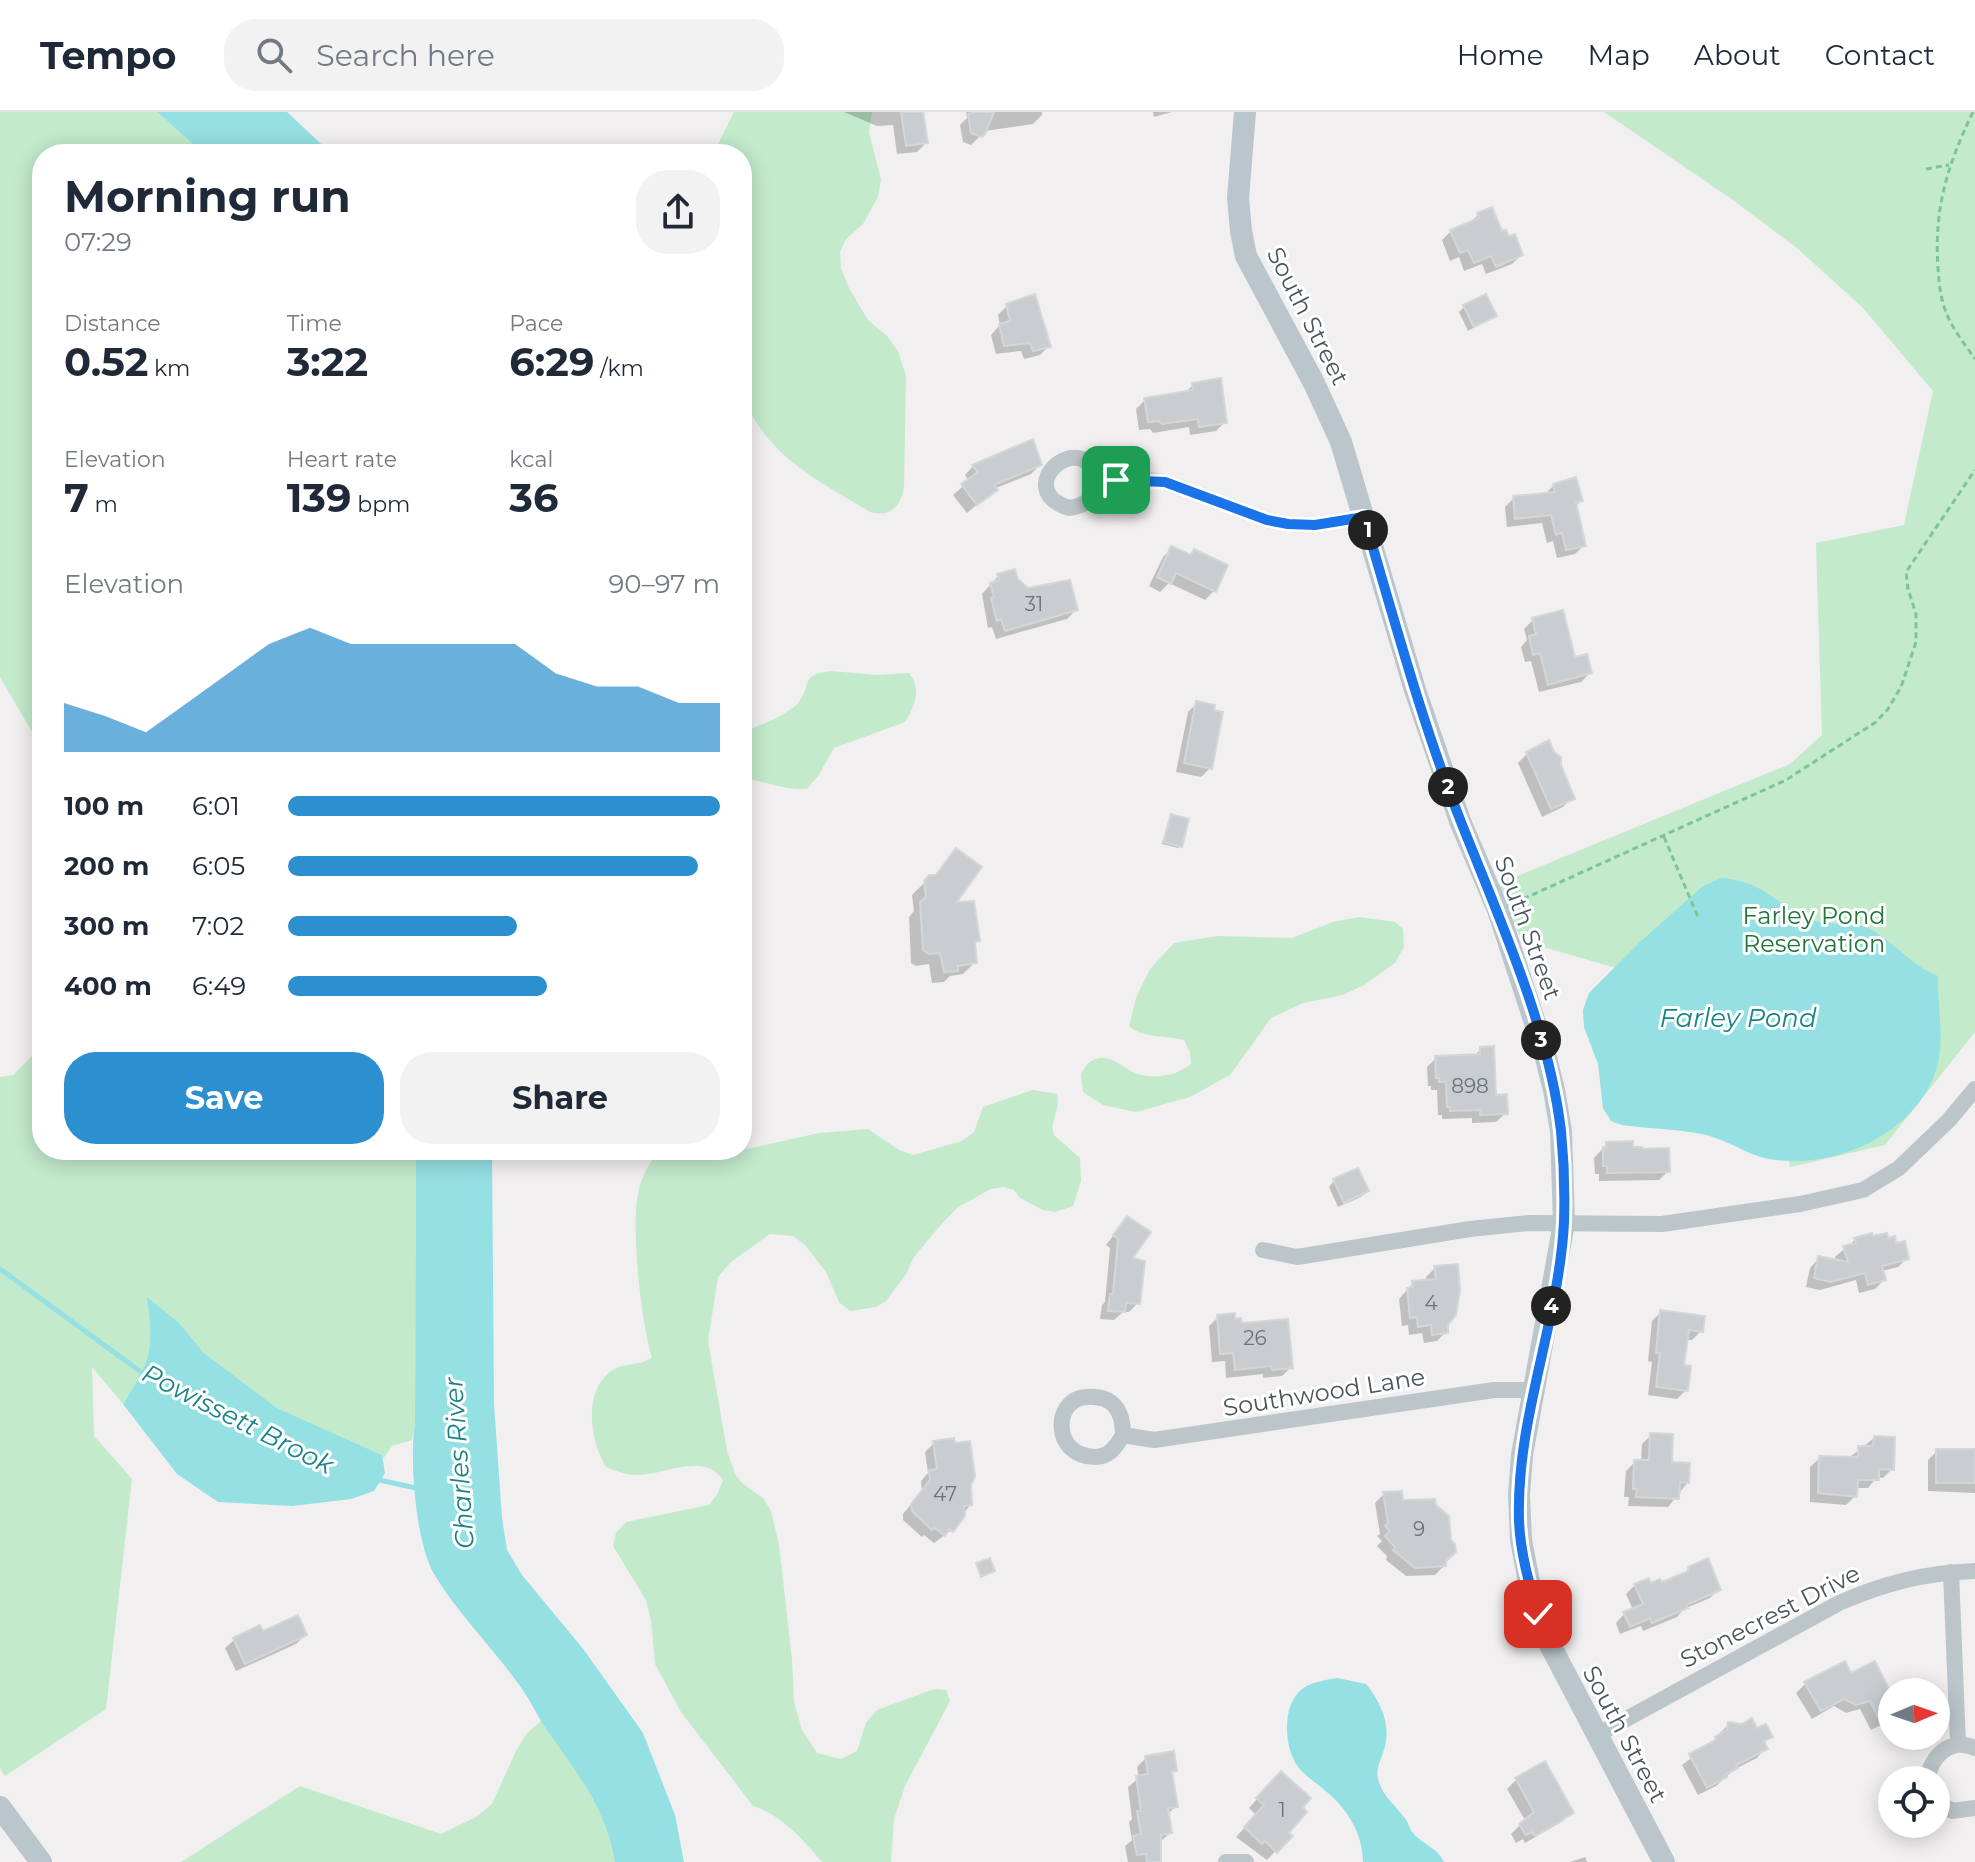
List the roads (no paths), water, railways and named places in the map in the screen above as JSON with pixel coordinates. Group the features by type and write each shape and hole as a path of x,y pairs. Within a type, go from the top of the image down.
{"street":[{"name":"South Street","path":"1245,112 1238,198 1242,243 1253,272 1314,383 1341,442 1429,732 1460,821 1498,910 1554,1090 1561,1131 1564,1223 1519,1485 1524,1565 1548,1641 1664,1862"},
{"path":"1097,483 1138,479 1165,482 1267,520 1288,524 1315,525 1364,517"},
{"path":"1263,1250 1297,1257 1470,1229 1529,1223 1662,1224 1800,1204 1863,1190 1899,1168 1949,1120 1975,1089"},
{"name":"Southwood Lane","path":"1123,1435 1154,1440 1177,1439 1494,1390 1533,1390"},
{"name":"Stonecrest Drive","path":"1597,1735 1839,1603 1909,1577 1975,1571"},
{"path":"1951,1572 1958,1744"},
{"path":"1930,1766 1939,1753 1958,1744 1975,1748"},
{"path":"0,1807 41,1862"},
{"path":"1950,1810 1975,1808"},
{"path":"1226,1862 1246,1862"}],"water":[{"path":"157,112 287,112 321,144 193,144"},
{"name":"Farley Pond","path":"1722,878 1760,889 1811,920 1866,927 1938,976 1941,1033 1937,1067 1927,1090 1913,1110 1873,1141 1825,1158 1775,1160 1703,1134 1622,1125 1611,1121 1603,1108 1598,1064 1584,1027 1583,1010 1589,993 1703,886"},
{"name":"Charles River","path":"416,1160 492,1160 494,1404 507,1550 522,1575 584,1650 643,1733 675,1815 684,1862 615,1862 606,1826 580,1778 520,1686 443,1589 428,1560 418,1522 413,1458"},
{"path":"147,1297 179,1323 204,1353 277,1408 382,1455 385,1473 374,1491 351,1499 292,1506 218,1502 177,1474 123,1404 140,1376 148,1354 150,1330"},
{"path":"1337,1678 1366,1684 1376,1698 1387,1729 1377,1773 1381,1787 1413,1833 1438,1853 1444,1862 1363,1862 1360,1842 1348,1815 1296,1764 1287,1736 1291,1705 1302,1689"}],"waterway":[{"name":"Powissett Brook","path":"0,1269 148,1377"},
{"name":"Powissett Brook","path":"375,1479 420,1489"}],"park label":[{"name":"Farley Pond Reservation","path":"1814,929"}]}
